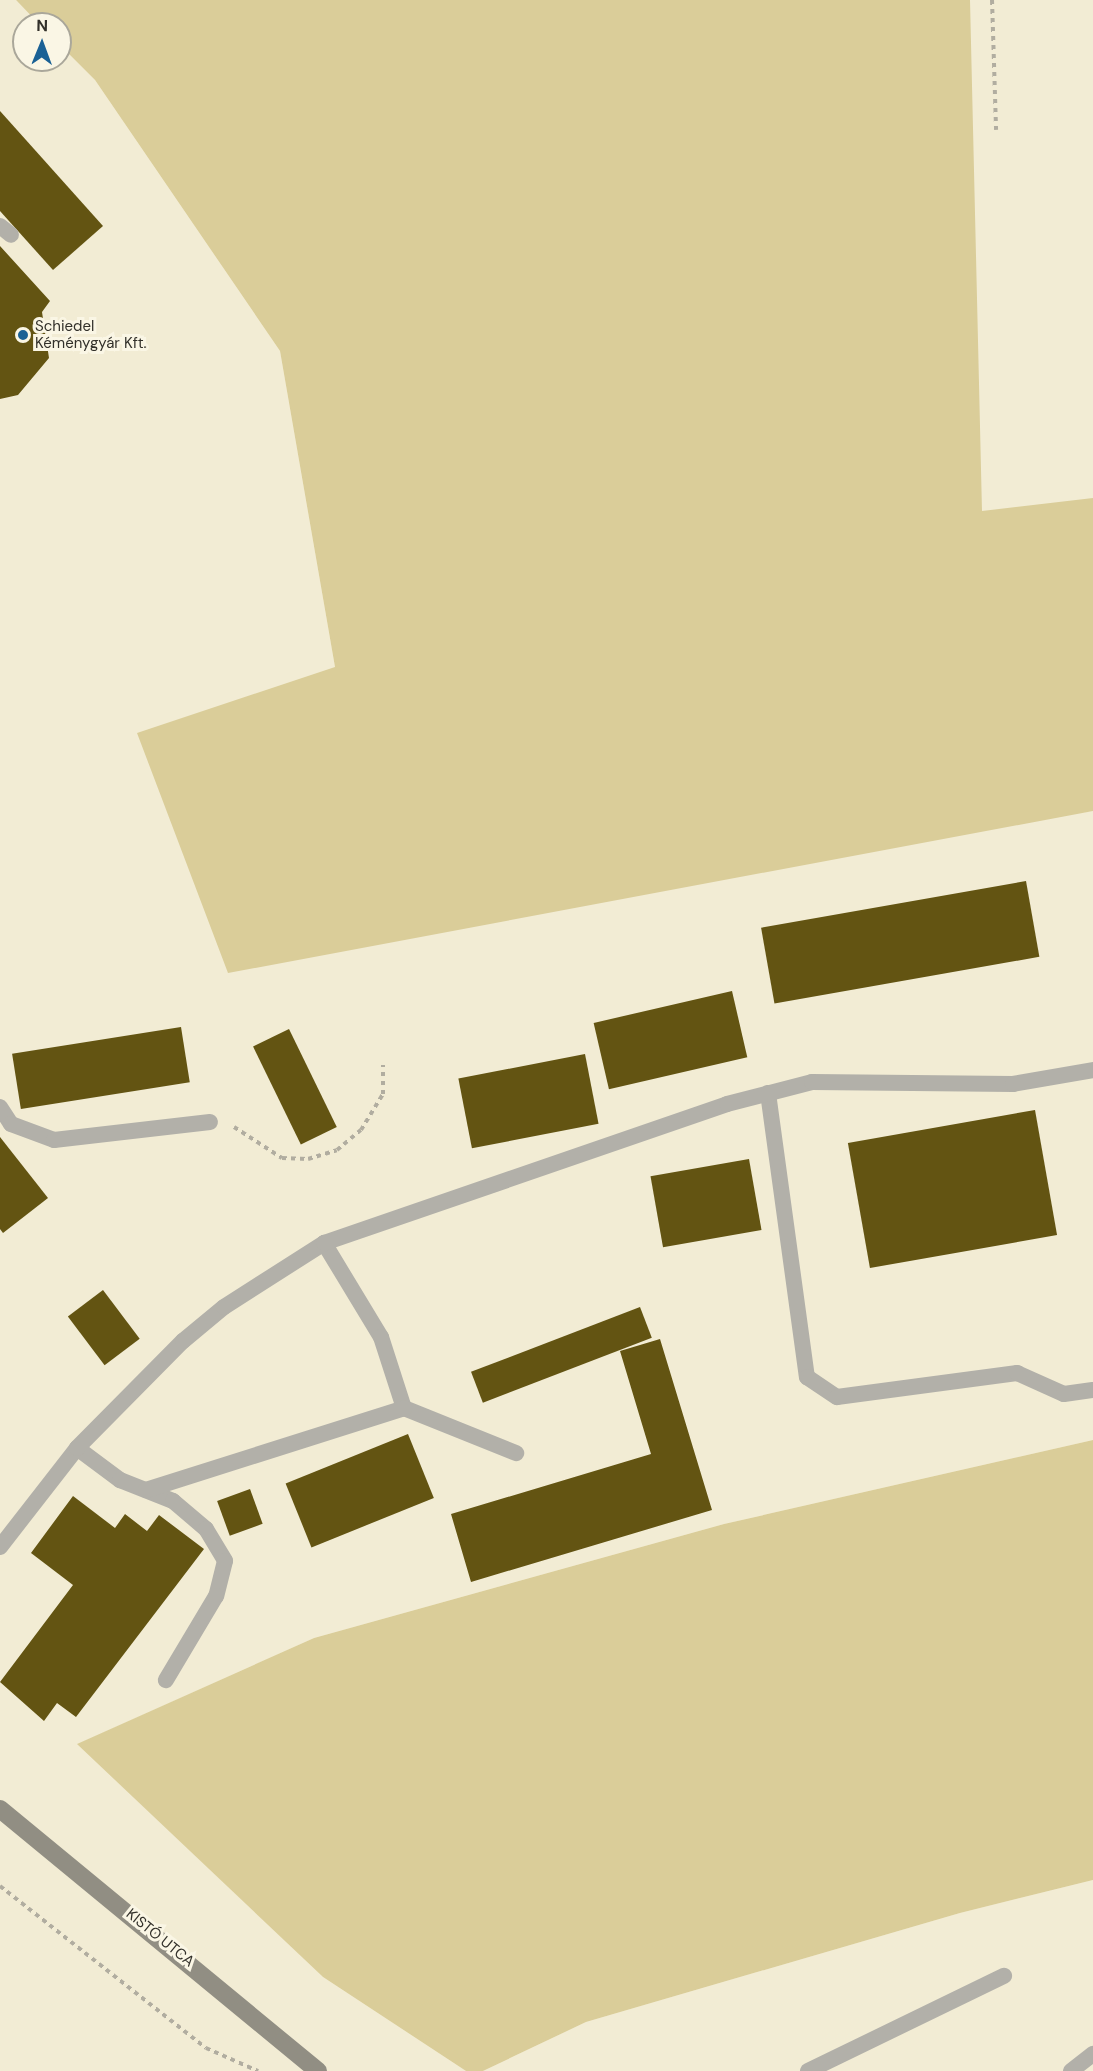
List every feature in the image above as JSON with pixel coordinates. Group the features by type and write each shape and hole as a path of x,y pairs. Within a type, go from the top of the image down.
{"street":[{"name":"KISTÓ UTCA","path":"0,1809 318,2071"}],"lane":[{"path":"0,1547 77,1448 224,1307 324,1243 380,1220 768,1093 812,1082 873,1079 1013,1084 1093,1070"},
{"path":"768,1093 807,1377 837,1397 1017,1373 1064,1394 1093,1390"},
{"path":"0,1107 11,1124 54,1140 210,1122"},
{"path":"324,1243 381,1336 404,1408"},
{"path":"146,1490 404,1408 516,1453"},
{"path":"77,1448 120,1480 173,1501 206,1529 225,1561 216,1596 166,1680"},
{"path":"808,2071 1004,1976"},
{"path":"1071,2071 1093,2054"}],"path":[{"path":"992,0 996,130"},
{"path":"210,1122 242,1128 259,1147 282,1158 308,1159 337,1150 361,1130 383,1094 383,1065"},
{"path":"0,1886 206,2048 258,2071"}],"shaded area":[{"path":"0,0 16,0 28,12 12,12 12,72 72,72 72,57 95,80 280,351 335,667 1071,814 1093,811 1093,1440 724,1524 314,1638 78,1744 323,1977 466,2071 0,2071"},
{"path":"16,0 970,0 982,511 1093,498 1093,811 228,973 137,733 335,667 280,351 95,80 72,57 72,12 28,12"},
{"path":"970,0 1093,0 1093,511 970,511"},
{"path":"1093,1440 1093,1880 960,1913 586,2022 483,2071 466,2071 323,1977 77,1744 314,1638 724,1524"},
{"path":"1093,1880 1093,2071 483,2071 586,2022 960,1913"}],"building":[{"path":"0,111 103,226 53,270 0,211"},
{"name":"Schiedel Kéménygyár Kft.","path":"0,246 50,301 42,312 49,358 18,395 0,399"},
{"path":"1026,881 1039,957 774,1004 761,928"},
{"path":"732,991 747,1057 609,1089 594,1023"},
{"path":"181,1027 190,1082 21,1109 12,1054"},
{"path":"289,1029 337,1127 301,1145 253,1047"},
{"path":"585,1054 599,1124 472,1148 458,1079"},
{"path":"1035,1110 1057,1235 870,1268 848,1143"},
{"path":"0,1137 48,1198 3,1233 0,1229"},
{"path":"749,1159 762,1230 663,1247 651,1176"},
{"path":"103,1290 140,1339 105,1365 68,1316"},
{"path":"640,1307 652,1338 483,1403 471,1372"},
{"path":"660,1339 712,1510 471,1582 451,1514 651,1454 620,1351"},
{"path":"408,1434 434,1498 311,1547 286,1483"},
{"path":"250,1489 263,1524 230,1536 217,1501"},
{"path":"73,1496 115,1528 125,1514 147,1531 159,1515 204,1549 76,1717 57,1703 44,1721 0,1682 73,1585 31,1553"}],"place":[{"name":"Schiedel Kéménygyár Kft.","path":"23,335"}]}
